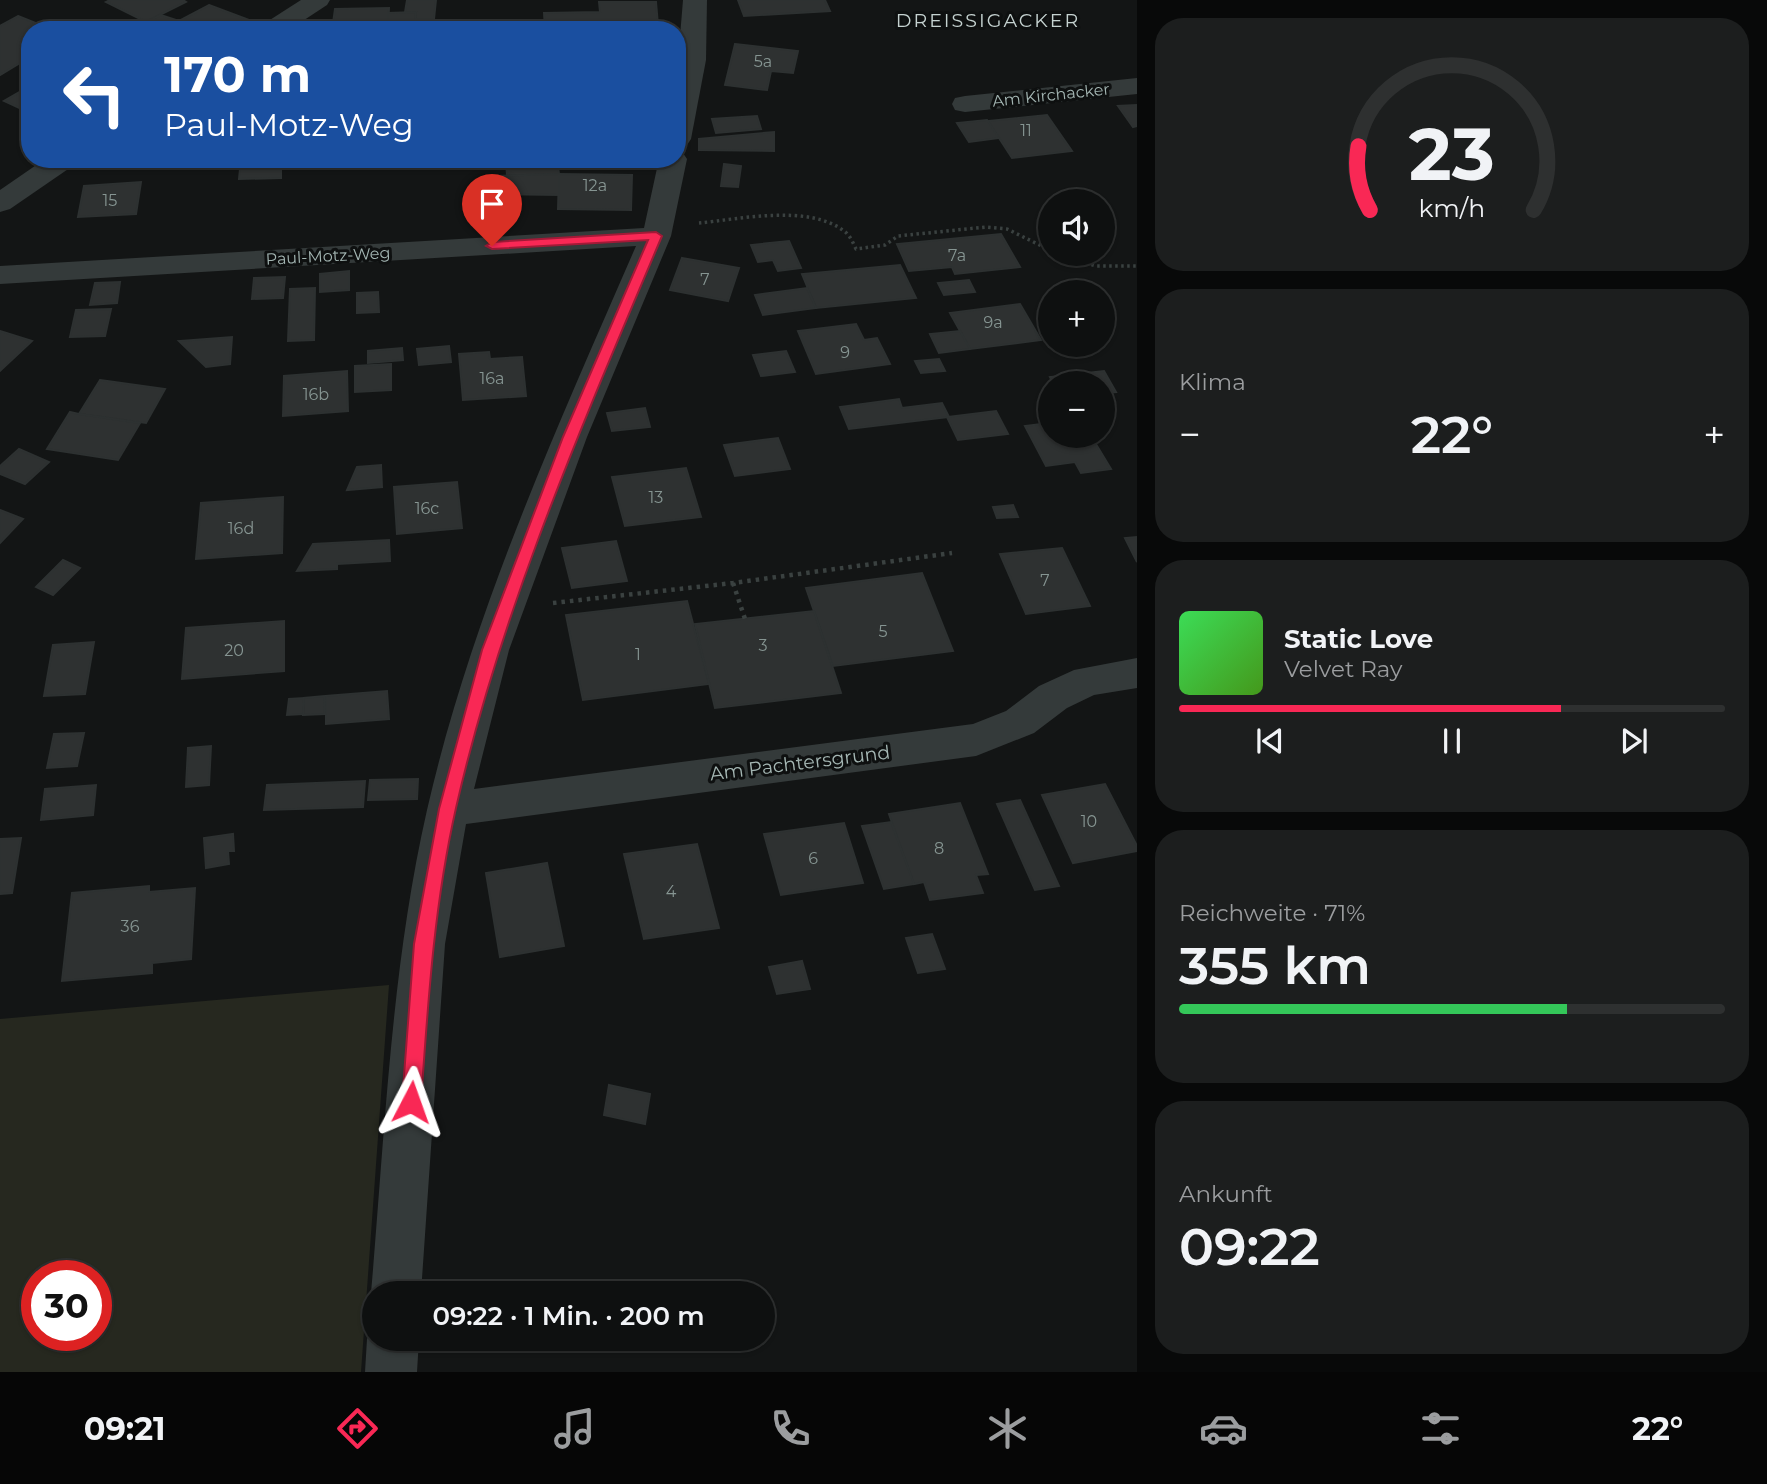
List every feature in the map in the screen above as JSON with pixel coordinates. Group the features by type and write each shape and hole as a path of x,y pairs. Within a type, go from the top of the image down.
{"street":[{"path":"285,21 318,0"},
{"path":"686,95 693,60 695,0"},
{"name":"Am Kirchacker","path":"965,104 1137,86"},
{"path":"0,203 51,168"},
{"path":"397,1281 423,944 447,809 490,650 601,360 658,231 671,168"},
{"name":"Paul-Motz-Weg","path":"0,275 658,231"},
{"name":"Am Pachtersgrund","path":"447,809 976,740 1020,722 1053,697 1088,681 1137,673"},
{"path":"391,1372 392,1351"}],"path":[{"path":"658,231 803,216 830,223 847,232 856,249 885,245 898,236 986,227 1007,229 1038,244"},
{"path":"1115,266 1137,265"},
{"path":"505,608 733,583 952,553"},
{"path":"733,583 745,619"}],"shaded area":[{"path":"389,985 368,1281 362,1281 361,1372 0,1372 0,1019"}],"building":[{"path":"183,0 186,2 144,21 106,2"},
{"path":"407,0 436,0 434,19 415,19 416,12 405,12"},
{"path":"738,0 825,0 830,11 744,16"},
{"path":"599,2 656,2 658,21 544,21 544,13 600,12"},
{"path":"209,5 249,20 247,21 179,21"},
{"path":"389,8 388,21 333,21 335,9"},
{"path":"416,12 415,19 434,21 388,21 388,13"},
{"path":"161,15 179,21 148,21"},
{"path":"18,16 30,21 21,21 21,62 0,75 0,26"},
{"path":"735,44 798,51 793,73 771,71 767,90 725,85"},
{"path":"21,91 21,109 4,101"},
{"path":"1137,105 1137,126 1133,127 1118,106"},
{"path":"1047,115 1072,151 1012,158 988,121"},
{"path":"757,116 761,129 716,133 712,119"},
{"path":"987,120 999,138 969,142 957,123"},
{"path":"774,132 774,151 699,150 699,139"},
{"path":"724,164 741,166 738,187 721,186"},
{"path":"240,168 281,168 281,178 239,179"},
{"path":"507,168 558,168 559,174 507,176"},
{"path":"559,174 632,175 631,210 558,209"},
{"path":"559,174 559,195 496,194 494,176"},
{"path":"141,182 136,214 78,217 84,186"},
{"path":"1001,234 1020,267 955,274 952,267 909,271 897,244"},
{"path":"789,241 801,268 778,271 773,260 758,262 751,245"},
{"path":"682,258 739,268 728,301 670,290"},
{"path":"900,265 916,298 816,308 802,274"},
{"path":"349,271 349,290 320,292 320,274"},
{"path":"285,277 283,298 252,299 254,278"},
{"path":"969,280 975,292 944,295 938,283"},
{"path":"120,282 117,303 90,305 95,283"},
{"path":"315,288 314,340 288,341 290,289"},
{"path":"807,288 816,308 763,315 755,295"},
{"path":"378,292 379,312 357,313 357,293"},
{"path":"1020,304 1038,335 1038,340 970,349 950,313"},
{"path":"111,309 105,336 70,337 76,310"},
{"path":"856,324 864,340 877,338 890,364 816,374 798,331"},
{"path":"0,331 32,341 0,371"},
{"path":"960,331 970,349 939,353 930,334"},
{"path":"232,337 230,364 206,367 179,341"},
{"path":"449,346 451,362 419,365 417,349"},
{"path":"402,348 403,360 368,363 368,351"},
{"path":"786,351 795,372 761,376 753,355"},
{"path":"489,352 490,359 522,357 526,396 463,400 459,354"},
{"path":"939,359 945,371 921,373 915,361"},
{"path":"391,364 391,390 355,392 355,366"},
{"path":"347,371 348,411 283,416 284,376"},
{"path":"100,380 165,389 146,423 79,414"},
{"path":"899,399 902,408 942,403 949,417 849,429 840,407"},
{"path":"645,408 650,427 612,431 607,413"},
{"path":"996,411 1008,434 958,440 947,417"},
{"path":"70,412 140,423 118,460 47,449"},
{"path":"1038,424 1038,448 1098,448 1111,469 1081,473 1075,462 1046,466 1025,426"},
{"path":"778,438 790,469 735,476 724,445"},
{"path":"19,449 49,462 25,484 0,474 0,466"},
{"path":"381,465 382,487 347,490 357,467"},
{"path":"686,468 701,517 625,526 612,477"},
{"path":"457,482 462,528 397,534 394,487"},
{"path":"283,497 282,553 196,559 201,503"},
{"path":"1013,505 1018,517 997,518 993,507"},
{"path":"0,510 23,519 0,543"},
{"path":"1137,537 1137,562 1125,538"},
{"path":"389,540 390,561 337,564 337,569 297,571 313,544"},
{"path":"616,541 627,581 572,588 562,548"},
{"path":"1062,548 1090,606 1026,614 1000,554"},
{"path":"63,560 80,568 53,595 36,587"},
{"path":"922,573 953,651 833,666 806,588"},
{"path":"687,601 709,684 583,700 566,615"},
{"path":"814,611 841,693 715,708 695,624"},
{"path":"284,621 284,671 182,679 186,628"},
{"path":"94,642 85,694 44,696 53,645"},
{"path":"387,691 389,719 326,724 326,696"},
{"path":"324,696 325,714 303,715 304,698"},
{"path":"304,698 303,714 287,715 289,699"},
{"path":"84,733 77,766 47,768 54,734"},
{"path":"211,746 209,785 186,787 188,748"},
{"path":"418,779 417,799 368,800 370,780"},
{"path":"365,781 363,807 264,810 267,785"},
{"path":"1105,784 1137,846 1137,851 1073,863 1042,795"},
{"path":"96,785 93,815 41,820 45,789"},
{"path":"1020,800 1059,886 1035,890 997,804"},
{"path":"960,803 988,874 976,875 983,893 930,900 924,882 914,884 889,814"},
{"path":"891,822 914,884 884,889 862,826"},
{"path":"844,823 863,883 781,895 764,834"},
{"path":"233,834 234,851 228,851 229,864 206,868 204,838"},
{"path":"21,838 12,893 0,894 0,839"},
{"path":"697,844 719,928 644,939 624,854"},
{"path":"547,863 564,946 500,957 486,873"},
{"path":"149,886 149,892 195,888 191,959 152,963 152,973 62,981 72,893"},
{"path":"932,934 945,969 918,973 906,938"},
{"path":"802,961 810,989 777,994 769,967"},
{"path":"609,1085 650,1094 645,1124 604,1115"}],"district":[{"name":"DREISSIGACKER","path":"988,20"}],"route":[{"path":"411,1102 423,944 447,809 490,650 570,437 656,236 492,246"}]}
